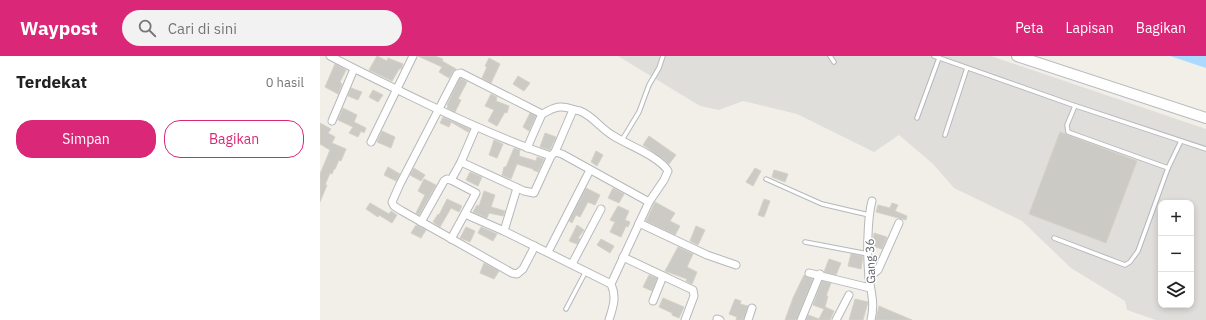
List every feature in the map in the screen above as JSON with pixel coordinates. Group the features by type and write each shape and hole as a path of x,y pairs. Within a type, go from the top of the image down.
{"street":[{"path":"330,56 438,110 476,127 527,148 553,154 562,154 649,202"},
{"path":"370,142 413,56"},
{"path":"1017,56 1206,118"},
{"path":"332,121 354,69"},
{"path":"535,246 523,269 517,274 512,273 451,240 394,206 392,202 438,110 459,73 542,114 549,112 554,107 562,107 579,111 592,118 611,135 636,147 665,166 668,171 664,180 649,202 611,284"},
{"path":"462,162 517,188 534,193 573,110"},
{"path":"527,148 542,114"},
{"path":"451,180 462,162 476,127"},
{"path":"548,252 590,170"},
{"path":"421,222 444,181 447,179 476,193 451,240"},
{"path":"504,231 517,188"},
{"name":"Gang 36","path":"871,320 874,308 869,277 869,215 872,201"},
{"path":"572,264 600,209"},
{"path":"465,214 548,252 611,284 614,292 614,304 609,320"},
{"path":"639,223 707,255 736,265"},
{"path":"869,277 878,270 899,223"},
{"path":"623,258 693,290 694,296 685,320"},
{"path":"809,273 820,274 870,288"},
{"path":"801,320 820,274"},
{"path":"653,301 663,276"},
{"path":"836,320 849,295"},
{"path":"748,320 752,308"},
{"path":"717,320 720,320"}],"lane":[{"path":"622,140 639,112 649,85 659,68 663,56"},
{"path":"830,56 834,62"},
{"path":"934,56 1075,106 1206,149"},
{"path":"917,118 939,58"},
{"path":"945,135 967,68"},
{"path":"1075,106 1067,125 1068,132 1168,168"},
{"path":"1054,238 1125,264 1130,262 1138,251 1168,168 1181,141"},
{"path":"766,179 822,204 869,215"},
{"path":"805,242 869,254"},
{"path":"566,308 586,272"}],"shaded area":[{"path":"618,56 991,56 1206,129 1206,320 1156,320 1127,310 1125,301 1071,268 1022,221 954,188 933,164 899,135 874,152 797,114 743,101 719,110 700,106"}],"water":[{"path":"1170,56 1206,56 1206,68"}],"building":[{"path":"377,56 387,61 388,58 403,64 392,81 369,70"},
{"path":"418,56 435,56 443,59 442,61 456,69 449,78 439,72 442,67"},
{"path":"489,58 500,64 491,83 482,78"},
{"path":"335,64 346,70 340,82 342,84 338,94 325,87"},
{"path":"518,76 530,83 524,91 513,84"},
{"path":"460,78 467,82 458,99 461,100 455,112 447,108 447,105"},
{"path":"351,88 362,92 358,100 348,96"},
{"path":"373,90 383,95 378,102 369,97"},
{"path":"491,94 497,97 496,101 509,106 507,113 505,112 497,126 488,121 494,110 485,106"},
{"path":"343,108 357,115 354,122 366,128 364,133 361,131 358,137 349,133 353,127 338,120"},
{"path":"530,113 536,116 529,131 523,127"},
{"path":"443,117 470,129 468,132 451,122 449,127 440,123"},
{"path":"320,123 331,129 328,133 335,137 332,143 346,149 341,161 339,160 332,174 330,173 320,202 320,174 330,150 320,144"},
{"path":"382,131 395,137 391,148 377,142"},
{"path":"1060,132 1137,161 1106,243 1029,214"},
{"path":"545,133 556,137 550,150 540,147"},
{"path":"649,136 676,155 669,164 643,145"},
{"path":"494,140 503,144 497,158 489,155"},
{"path":"514,148 520,150 519,156 536,161 537,157 544,159 538,172 517,164 511,179 502,175 504,167 506,167"},
{"path":"596,151 603,155 597,166 591,162"},
{"path":"388,167 400,174 396,181 384,175"},
{"path":"414,168 425,175 421,181 410,175"},
{"path":"755,168 761,171 753,186 746,182"},
{"path":"774,170 788,174 785,182 772,177"},
{"path":"470,172 482,177 478,186 466,180"},
{"path":"424,179 436,185 419,215 416,213 425,195 418,191"},
{"path":"586,188 600,195 595,205 588,202 580,217 576,215 572,223 569,221"},
{"path":"613,188 624,194 619,203 608,198"},
{"path":"484,191 495,195 491,207 505,211 503,216 489,213 487,218 473,212 477,205 479,206"},
{"path":"447,199 462,206 459,212 451,208 440,227 433,222 438,214 439,215"},
{"path":"764,199 770,201 764,217 758,215"},
{"path":"655,202 675,213 670,221 680,226 675,235 646,221"},
{"path":"370,203 389,214 391,211 397,215 392,223 379,215 378,217 366,209"},
{"path":"892,203 898,205 895,211 907,216 906,220 876,212 878,205 890,208"},
{"path":"618,206 629,211 625,220 630,222 628,227 626,226 621,237 610,232 615,222 610,220"},
{"path":"416,225 426,230 421,238 411,233"},
{"path":"577,225 584,230 578,238 580,239 577,244 569,241"},
{"path":"696,226 705,230 698,245 690,241"},
{"path":"466,227 475,231 470,242 460,238"},
{"path":"481,227 497,234 493,241 478,233"},
{"path":"874,233 887,237 882,249 873,246"},
{"path":"601,239 614,246 610,253 597,245"},
{"path":"678,247 693,254 687,267 697,272 692,284 686,281 687,279 665,271"},
{"path":"851,254 863,256 861,269 848,266"},
{"path":"829,259 841,263 836,275 824,272"},
{"path":"484,263 499,271 494,279 480,273"},
{"path":"649,275 657,278 652,291 643,287"},
{"path":"804,275 813,279 796,320 785,320 793,298"},
{"path":"822,281 831,283 826,296 828,296 825,307 834,311 830,320 806,320 808,315 819,319 824,309 813,305"},
{"path":"663,298 684,307 679,318 659,307"},
{"path":"735,299 741,301 740,304 748,306 743,320 736,320 737,317 729,314"},
{"path":"855,299 868,302 863,320 849,320"},
{"path":"879,306 912,320 876,320"}]}
